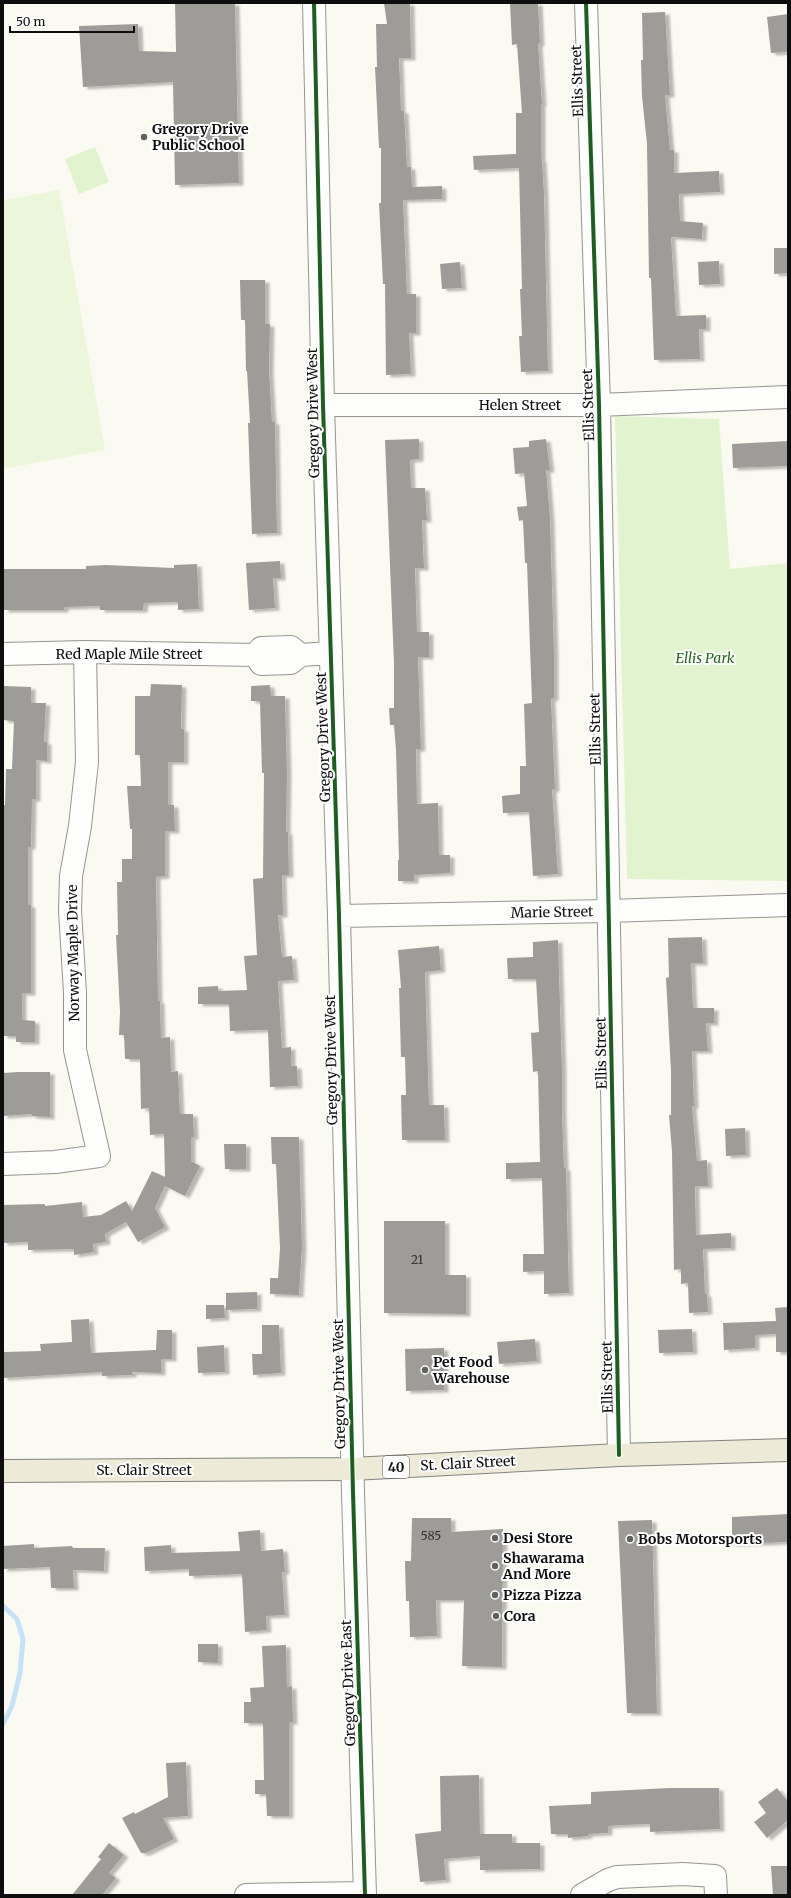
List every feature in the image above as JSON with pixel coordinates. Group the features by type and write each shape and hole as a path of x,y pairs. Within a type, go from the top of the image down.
{"main road":[{"name":"St. Clair Street","path":"3,1471 352,1470 620,1455 788,1450"}],"street":[{"name":"Gregory Drive West","path":"314,3 323,405 339,916 352,1470"},
{"name":"Ellis Street","path":"586,3 600,405 620,1455"},
{"name":"Helen Street","path":"323,405 600,405 788,397"},
{"name":"Red Maple Mile Street","path":"3,654 85,652 255,655 261,664 291,663 300,655 331,652"},
{"name":"Norway Maple Drive","path":"3,1164 55,1162 99,1156 75,1050 75,993 70,910 71,876 80,826 87,762 85,652"},
{"name":"Marie Street","path":"339,916 609,911 788,905"},
{"name":"Gregory Drive East","path":"352,1470 365,1894"},
{"path":"582,1895 604,1882 618,1877 683,1874 715,1876 716,1895"},
{"path":"246,1895 365,1894"}],"green space":[{"path":"95,147 109,182 79,194 65,159"},
{"path":"59,190 105,450 3,469 3,200"},
{"name":"Ellis Park","path":"615,416 719,419 730,569 788,563 788,881 627,879"}],"building":[{"path":"175,3 235,3 239,183 175,185 173,82 83,87 79,26 138,24 139,51 176,52"},
{"path":"384,3 410,3 411,58 399,58 401,111 404,111 407,167 411,167 412,187 442,186 442,199 403,200 407,294 416,294 416,333 409,333 411,374 386,375 385,284 383,284 379,203 381,203 381,148 379,148 375,67 377,67 376,24 387,24"},
{"path":"510,3 538,3 540,43 538,44 542,104 541,159 544,194 548,371 521,372 519,336 522,336 520,289 522,289 519,168 474,170 473,156 516,154 516,113 522,113 517,44 512,45"},
{"path":"665,12 670,95 665,95 670,150 674,150 674,173 719,171 720,192 679,194 680,221 703,223 702,239 671,237 676,316 706,315 706,329 699,329 700,359 654,360 651,278 649,278 647,144 642,96 642,13"},
{"path":"788,14 788,52 771,53 767,17"},
{"path":"774,248 788,248 788,273 774,274"},
{"path":"719,261 720,284 699,285 698,262"},
{"path":"460,262 462,288 442,289 440,264"},
{"path":"240,280 265,280 265,324 270,324 269,371 272,422 275,422 277,533 252,534 248,423 250,423 246,371 245,320 241,320"},
{"path":"419,439 419,459 410,460 411,488 425,488 427,520 422,520 424,568 415,568 417,632 429,632 429,657 418,657 421,749 416,749 417,804 438,803 439,855 450,855 450,873 414,875 414,881 398,881 399,860 396,750 394,725 390,725 389,708 394,708 394,664 385,440"},
{"path":"546,439 550,470 546,470 550,518 554,654 554,698 551,699 555,789 552,790 558,874 533,876 529,812 503,813 502,796 520,794 520,766 526,766 524,704 532,703 527,563 525,563 523,520 519,521 517,507 527,506 524,473 515,474 513,448 529,447 529,441"},
{"path":"788,441 788,466 733,468 732,444"},
{"path":"280,561 281,578 273,578 275,608 249,610 246,563"},
{"path":"197,564 199,609 178,610 178,602 144,603 143,610 100,610 100,606 64,607 64,610 4,610 3,569 86,569 86,566 106,565 174,568 174,565"},
{"path":"151,684 182,685 181,729 184,729 184,762 168,762 168,805 174,805 175,831 165,831 165,876 156,877 158,1001 160,1001 161,1038 170,1037 171,1072 178,1071 180,1114 193,1114 194,1137 191,1137 191,1161 200,1166 185,1196 165,1186 155,1208 165,1227 138,1242 126,1222 105,1234 106,1242 93,1244 94,1252 74,1255 74,1249 28,1250 28,1242 3,1243 3,1205 45,1204 45,1206 82,1202 83,1217 101,1215 126,1201 132,1211 152,1171 165,1177 164,1134 150,1135 149,1108 141,1109 140,1059 125,1059 124,1035 119,1035 120,1012 116,935 118,935 117,882 122,882 122,859 132,859 132,829 130,829 127,786 141,786 140,755 135,755 135,696 150,696"},
{"path":"270,685 271,696 285,696 287,775 286,832 288,832 289,875 282,875 283,915 278,915 282,957 292,956 294,980 278,981 282,1048 291,1047 291,1066 297,1066 298,1086 270,1087 268,1030 230,1031 229,1004 198,1004 198,987 218,986 218,991 247,990 244,956 257,955 253,879 263,878 264,773 262,773 260,701 251,701 251,686"},
{"path":"3,686 31,687 31,703 46,703 44,742 47,742 47,761 36,760 36,799 32,799 31,847 28,847 28,905 31,905 31,993 22,993 22,1020 35,1021 35,1042 16,1042 16,1036 3,1036 3,805 5,805 6,769 12,769 14,721 3,720"},
{"path":"702,937 703,963 691,963 693,1008 714,1008 714,1023 706,1023 708,1051 692,1051 694,1106 692,1106 697,1161 707,1160 708,1186 695,1186 696,1235 731,1233 731,1248 703,1249 705,1294 707,1294 708,1312 689,1313 688,1283 681,1284 681,1269 674,1270 672,1151 669,1115 671,1115 671,1071 666,978 669,977 668,938"},
{"path":"558,940 562,1114 564,1168 566,1168 569,1293 544,1294 544,1271 523,1272 523,1254 544,1254 542,1178 506,1179 506,1163 540,1162 538,1071 533,1072 531,1033 539,1032 536,979 508,979 507,958 533,957 533,942"},
{"path":"439,946 441,970 425,972 429,1105 444,1105 445,1140 402,1140 401,1095 406,1095 405,1057 401,1057 399,988 401,988 398,950"},
{"path":"50,1072 50,1117 31,1116 32,1114 3,1116 3,1073"},
{"path":"745,1128 746,1155 726,1156 725,1129"},
{"path":"271,1137 299,1137 302,1247 299,1295 270,1294 270,1278 278,1278 280,1248 276,1164 272,1164"},
{"path":"224,1144 246,1144 246,1169 225,1169"},
{"path":"384,1221 445,1221 445,1275 466,1275 466,1314 384,1313"},
{"path":"257,1292 257,1309 226,1310 226,1293"},
{"path":"206,1305 224,1305 225,1318 206,1319"},
{"path":"788,1307 788,1352 776,1352 776,1334 755,1335 755,1348 724,1350 723,1323 776,1321 775,1308"},
{"path":"89,1319 91,1353 156,1350 157,1330 172,1330 172,1359 161,1359 161,1373 132,1372 132,1375 102,1376 102,1372 3,1378 3,1352 41,1351 40,1344 72,1342 71,1320"},
{"path":"262,1325 279,1325 281,1373 253,1375 252,1354 262,1354"},
{"path":"692,1329 693,1352 659,1353 658,1330"},
{"path":"535,1339 537,1361 499,1364 497,1342"},
{"path":"224,1345 225,1372 198,1373 197,1347"},
{"name":"Pet Food Warehouse","path":"444,1348 444,1390 406,1391 405,1349"},
{"path":"788,1514 788,1542 732,1544 732,1517"},
{"path":"412,1518 451,1518 451,1532 503,1529 502,1667 462,1666 464,1600 436,1600 437,1636 410,1637 409,1601 406,1601 405,1561 411,1561"},
{"path":"652,1520 657,1713 627,1713 618,1521"},
{"path":"260,1530 261,1551 283,1549 285,1572 282,1572 285,1615 266,1616 267,1630 245,1632 242,1574 189,1576 189,1569 145,1571 144,1547 171,1545 171,1553 240,1551 238,1532"},
{"path":"34,1544 34,1548 72,1546 73,1548 105,1548 104,1571 73,1570 74,1588 51,1588 50,1567 3,1569 3,1546"},
{"path":"198,1644 218,1644 218,1663 198,1662"},
{"path":"286,1645 287,1687 292,1686 293,1722 289,1722 289,1816 267,1816 266,1794 255,1794 255,1780 264,1780 263,1723 244,1723 244,1702 251,1702 250,1688 264,1687 262,1646"},
{"path":"186,1762 188,1816 163,1818 174,1839 146,1853 141,1853 122,1818 134,1812 135,1814 168,1797 166,1763"},
{"path":"479,1775 480,1834 512,1834 512,1843 540,1843 540,1869 480,1870 480,1856 444,1859 446,1880 420,1882 415,1834 441,1831 440,1776"},
{"path":"669,1788 719,1788 720,1829 650,1832 650,1824 608,1826 608,1833 588,1834 588,1836 568,1838 568,1834 551,1834 549,1806 591,1804 591,1792"},
{"path":"777,1788 788,1802 788,1820 767,1838 754,1822 766,1813 758,1802"},
{"path":"109,1843 124,1855 109,1873 116,1878 102,1895 72,1895 101,1859 98,1857"},
{"path":"771,1866 788,1866 788,1895 773,1895"}],"waterway":[{"path":"3,1606 17,1619 23,1639 20,1673 12,1706 3,1724"}],"cycle path":[{"path":"314,3 323,405 339,916 353,1492 365,1895"},
{"path":"586,3 599,405 619,1455"}],"place":[{"name":"Gregory Drive Public School","path":"144,137"},
{"name":"Pet Food Warehouse","path":"425,1370"},
{"name":"Desi Store","path":"495,1538"},
{"name":"Bobs Motorsports","path":"630,1539"},
{"name":"Shawarama And More","path":"495,1566"},
{"name":"Pizza Pizza","path":"495,1595"},
{"name":"Cora","path":"496,1616"}]}
